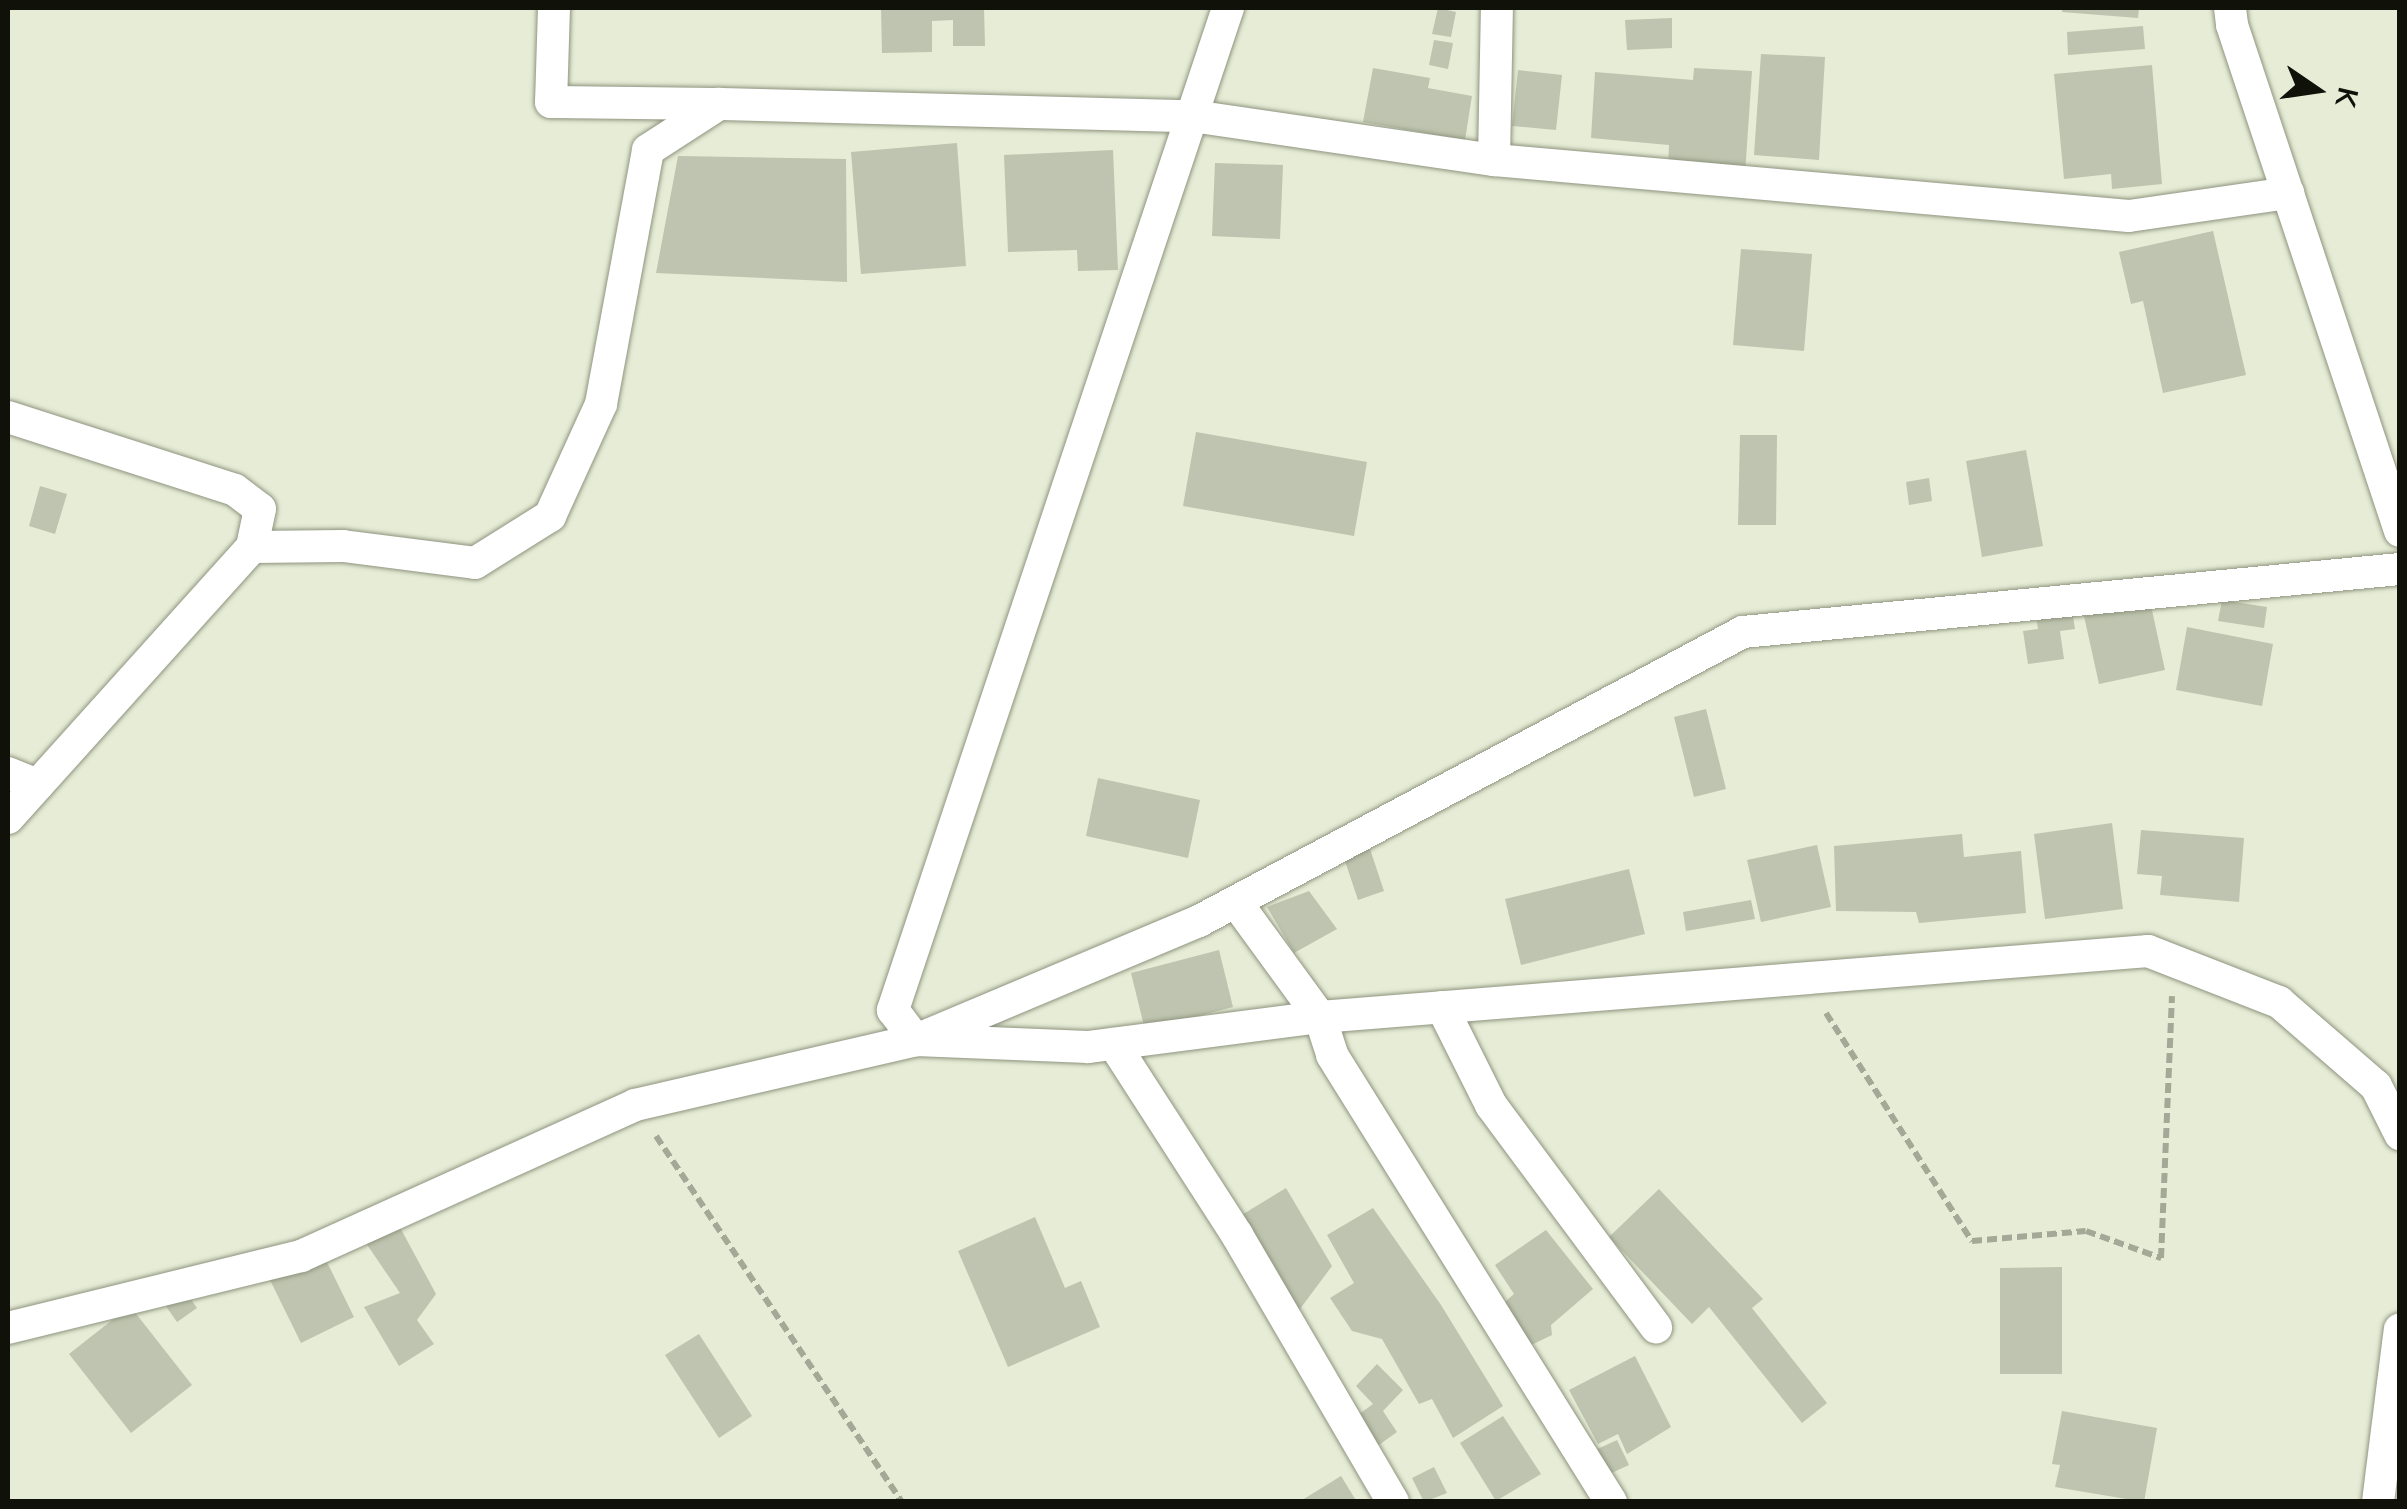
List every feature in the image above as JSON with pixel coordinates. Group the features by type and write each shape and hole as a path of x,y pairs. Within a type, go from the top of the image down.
{"street":[{"path":"554,8 551,102 1192,116 1494,160 2129,216 2288,193"},
{"path":"916,1040 894,1010 1228,8"},
{"path":"1494,160 1496,8"},
{"path":"2230,8 2400,531"},
{"path":"252,548 343,546 475,563 550,516 602,404 648,150 719,104"},
{"path":"8,417 234,490 260,509 252,548 23,779 8,818"},
{"path":"8,1328 301,1256 635,1106 916,1040 1236,902 1743,632 2400,569"},
{"path":"1236,902 1320,1017 1332,1055 1612,1502"},
{"path":"916,1040 1088,1047 1320,1017 2148,951 2279,1002 2376,1086 2400,1134"},
{"path":"1442,1007 1510,1132 1656,1327"},
{"path":"1114,1044 1236,1235 1394,1502"},
{"path":"2378,1502 2400,1329"}],"path":[{"path":"1804,978 1972,1241 2086,1231 2161,1258 2174,961"},
{"path":"635,1106 902,1502"}],"building":[{"path":"881,8 984,8 985,46 953,46 953,20 932,21 932,52 882,53"},
{"path":"1438,8 1456,12 1451,37 1432,34"},
{"path":"2063,8 2139,8 2138,18 2062,12"},
{"path":"1672,18 1672,48 1627,50 1625,20"},
{"path":"2143,26 2145,49 2068,55 2067,32"},
{"path":"1434,40 1453,43 1448,69 1429,65"},
{"path":"1761,54 1825,57 1819,160 1754,155"},
{"path":"2152,65 2162,184 2112,189 2111,174 2064,179 2054,74"},
{"path":"1373,68 1430,78 1428,88 1472,96 1465,140 1363,122"},
{"path":"1694,68 1752,71 1745,174 1668,169 1669,145 1591,138 1595,72 1693,80"},
{"path":"1518,70 1562,75 1556,130 1512,126"},
{"path":"957,143 966,266 861,274 851,152"},
{"path":"1113,150 1118,270 1078,271 1077,250 1008,252 1004,155"},
{"path":"678,156 846,159 847,282 656,273"},
{"path":"1215,163 1283,165 1280,239 1212,236"},
{"path":"2213,231 2246,375 2163,393 2143,301 2131,304 2119,252"},
{"path":"1741,249 1812,254 1804,351 1733,345"},
{"path":"1196,432 1367,462 1354,536 1183,506"},
{"path":"1740,435 1777,435 1776,525 1738,525"},
{"path":"2026,450 2043,546 1982,557 1966,461"},
{"path":"1929,478 1932,501 1909,505 1906,482"},
{"path":"40,486 67,494 55,534 29,526"},
{"path":"2070,597 2075,629 2060,631 2064,659 2028,664 2023,631 2038,629 2034,602"},
{"path":"2222,600 2267,607 2264,628 2218,621"},
{"path":"2150,601 2165,670 2099,684 2084,616"},
{"path":"2187,627 2273,644 2262,706 2176,690"},
{"path":"1706,709 1726,789 1694,797 1674,717"},
{"path":"1098,778 1200,800 1188,858 1086,836"},
{"path":"2112,823 2123,909 2045,919 2034,834"},
{"path":"2141,830 2244,838 2239,902 2160,895 2162,876 2137,874"},
{"path":"1962,834 1964,857 2021,851 2026,913 1919,923 1916,912 1836,911 1834,846"},
{"path":"1817,845 1831,907 1761,922 1747,860"},
{"path":"1369,846 1384,891 1358,900 1343,855"},
{"path":"1629,869 1645,934 1521,965 1505,899"},
{"path":"1309,891 1337,929 1294,953 1267,907"},
{"path":"1751,900 1755,919 1686,931 1683,912"},
{"path":"1219,950 1233,1007 1145,1030 1131,973"},
{"path":"1286,1188 1332,1266 1297,1313 1240,1216"},
{"path":"1659,1189 1763,1299 1752,1308 1827,1403 1802,1423 1709,1307 1692,1324 1609,1237"},
{"path":"389,1207 436,1294 417,1320 434,1344 399,1366 364,1307 400,1293 355,1227"},
{"path":"1373,1208 1441,1305 1503,1406 1453,1438 1432,1399 1419,1404 1382,1339 1352,1331 1330,1298 1354,1283 1327,1235"},
{"path":"1035,1217 1065,1288 1081,1281 1100,1327 1008,1367 958,1251"},
{"path":"1546,1230 1593,1289 1551,1325 1552,1335 1523,1349 1498,1308 1514,1294 1495,1265"},
{"path":"323,1254 354,1317 301,1343 270,1280"},
{"path":"2062,1267 2062,1374 2000,1374 2000,1268"},
{"path":"173,1274 197,1308 177,1322 154,1289"},
{"path":"130,1306 192,1385 131,1433 69,1354"},
{"path":"699,1334 752,1416 719,1438 665,1355"},
{"path":"1635,1356 1671,1427 1627,1454 1618,1434 1598,1444 1569,1390"},
{"path":"1377,1364 1403,1390 1383,1411 1397,1432 1372,1450 1351,1420 1373,1404 1356,1386"},
{"path":"2062,1411 2157,1428 2144,1502 2055,1487 2060,1465 2052,1464"},
{"path":"1503,1416 1541,1474 1496,1501 1460,1443"},
{"path":"1617,1440 1629,1465 1605,1476 1593,1451"},
{"path":"1434,1467 1447,1493 1424,1502 1412,1478"},
{"path":"1341,1476 1357,1502 1299,1502"}]}
